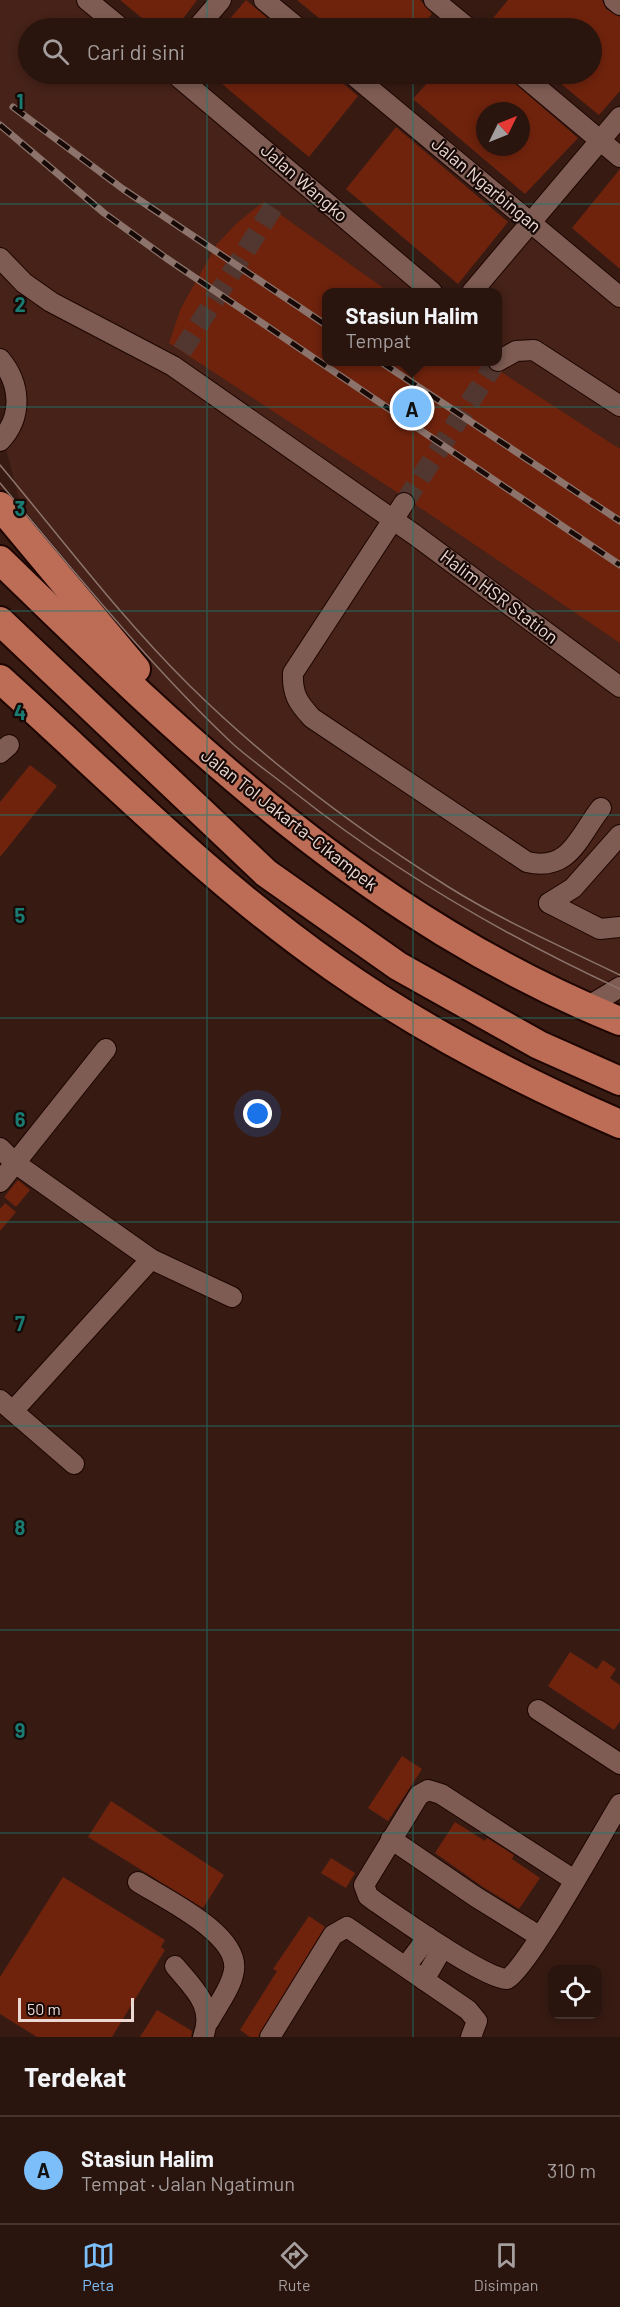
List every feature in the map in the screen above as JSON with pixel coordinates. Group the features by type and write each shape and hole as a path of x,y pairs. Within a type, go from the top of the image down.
{"highway":[{"path":"0,506 99,627 242,787"},
{"name":"Jalan Tol Jakarta–Cikampek","path":"0,560 149,705 242,787 339,864 410,912 508,970 620,1021"},
{"path":"0,621 266,873 398,966 540,1045 620,1081"},
{"path":"0,679 242,897 333,967 416,1021 492,1063 620,1124"},
{"path":"514,1029 543,1036 620,1062"}],"street":[{"path":"87,0 109,18"},
{"path":"206,18 221,0"},
{"path":"264,0 286,18"},
{"path":"434,0 456,18"},
{"path":"614,0 620,5"},
{"name":"Jalan Wangko","path":"187,84 427,288"},
{"name":"Jalan Ngarbingan","path":"364,84 620,297"},
{"path":"533,84 620,157"},
{"path":"475,288 620,117"},
{"name":"Halim HSR Station","path":"1,265 51,302 177,358 620,687"},
{"path":"502,358 516,351 534,350 620,406"},
{"path":"0,359 10,373 17,400 11,426 0,441"},
{"path":"404,503 293,673 292,689 299,705 312,718 527,862 544,866 558,862 570,852 601,808"},
{"path":"620,835 573,888 549,903 600,929 620,927"},
{"path":"587,1007 620,987"},
{"path":"0,1182 106,1049"},
{"path":"0,1148 15,1162 151,1259 232,1297"},
{"path":"74,1464 7,1406 151,1259"},
{"path":"538,1710 620,1764"},
{"path":"574,1880 432,1790 419,1795 365,1880 365,1891 376,1902 436,1942 496,1977 507,1979 515,1973 539,1936 574,1880 620,1804"},
{"path":"391,1839 476,1897 539,1936"},
{"path":"138,1882 220,1936 232,1953 234,1974 206,2029"},
{"path":"270,2037 333,1935 342,1928 352,1929 473,2015 477,2027 471,2037"},
{"path":"406,1966 436,1942"},
{"path":"424,1980 436,1942"},
{"path":"175,1966 198,1994 206,2029"}],"shaded area":[{"path":"0,0 87,0 109,18 18,18 18,84 187,84 427,288 322,288 322,366 502,366 502,288 475,288 531,223 620,297 620,987 587,1007 410,912 161,697 32,547 3,438 15,414 0,359"}],"building":[{"path":"120,0 197,0 184,18 142,18"},
{"path":"246,0 267,18 231,18"},
{"path":"297,0 420,0 432,14 428,18 319,18"},
{"path":"508,0 602,0 606,9 620,17 620,91 599,115 561,84 602,84 602,18 493,18"},
{"path":"222,84 344,84 358,96 309,157"},
{"path":"426,84 516,84 578,138 525,194 480,156 530,156 530,102 476,102 476,152 413,99"},
{"path":"396,127 508,222 458,284 346,189"},
{"path":"620,169 620,269 572,228"},
{"path":"263,202 383,288 322,288 322,366 487,366 491,371 501,372 620,449 620,643 416,505 411,493 398,493 169,343 181,308 217,244 237,223"},
{"path":"30,765 57,786 0,857 0,802"},
{"path":"18,1180 30,1190 16,1207 4,1197"},
{"path":"5,1203 16,1212 0,1231 0,1209"},
{"path":"570,1652 597,1669 603,1660 616,1669 610,1678 620,1685 620,1721 614,1730 548,1686"},
{"path":"402,1756 422,1769 388,1821 368,1808"},
{"path":"111,1801 224,1875 203,1908 88,1837"},
{"path":"455,1822 485,1841 487,1838 514,1855 512,1859 540,1878 519,1909 435,1853"},
{"path":"331,1858 355,1873 346,1888 321,1873"},
{"path":"63,1877 165,1940 161,1947 165,1950 112,2037 37,2037 0,2014 0,1977"},
{"path":"309,1916 325,1927 258,2037 250,2037 240,2030 277,1971 273,1969"},
{"path":"157,2010 192,2031 191,2037 140,2037"}],"tunnel":[{"path":"182,351 274,206"},
{"path":"404,503 493,366"}],"tram line":[{"path":"0,465 164,659 218,713 280,767 345,817 447,886 510,922 620,975"},
{"path":"0,483 142,650 233,744 332,821 411,875 534,947 620,989"}],"railway":[{"path":"13,107 123,189 322,322"},
{"path":"0,125 104,213 166,258 322,363"},
{"path":"326,366 620,565"},
{"path":"387,366 620,521"}],"place":[{"name":"Stasiun Halim","path":"412,408"}]}
